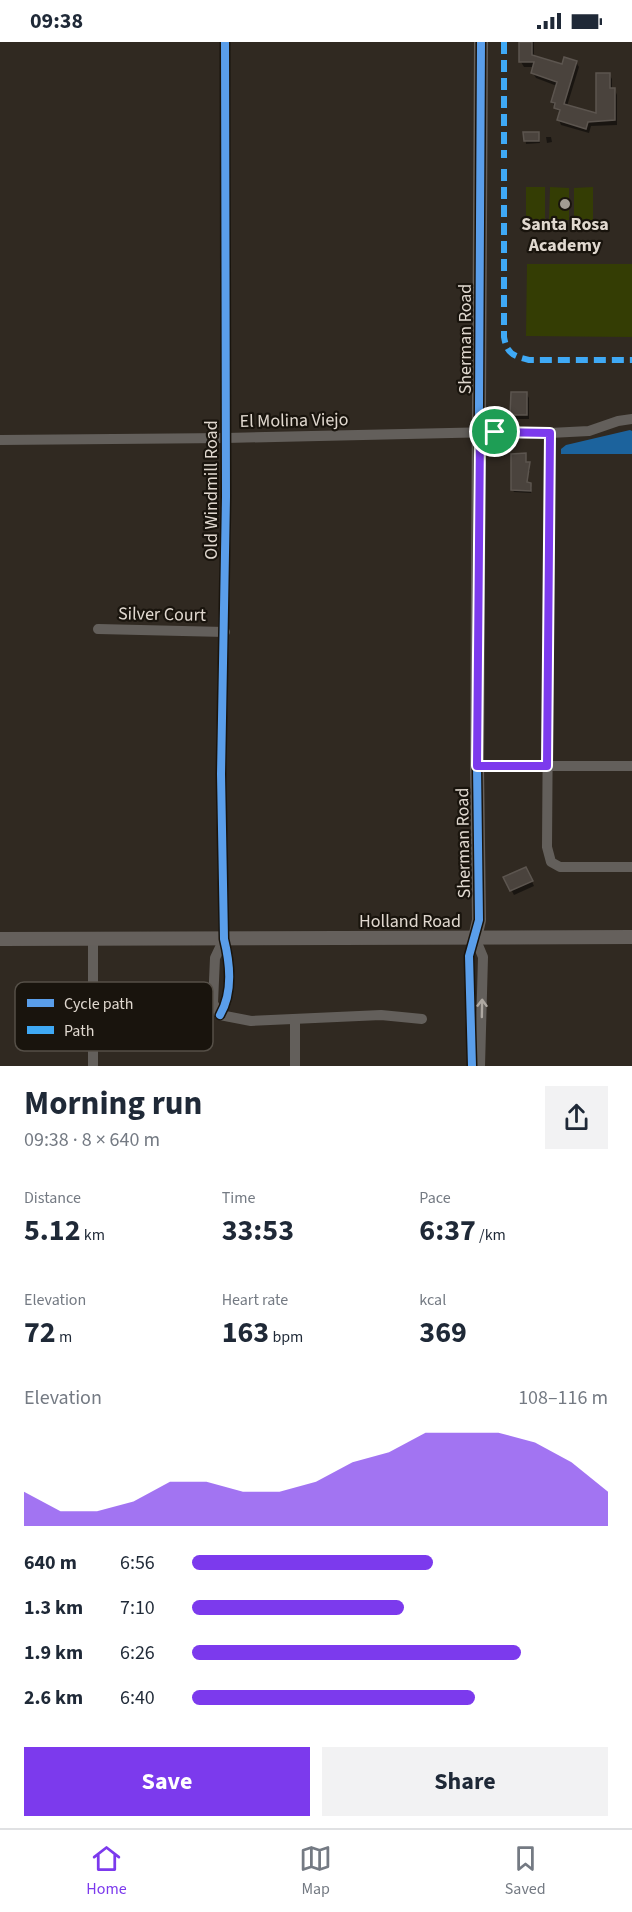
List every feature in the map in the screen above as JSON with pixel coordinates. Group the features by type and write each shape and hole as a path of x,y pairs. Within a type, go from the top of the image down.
{"street":[{"name":"Old Windmill Road","path":"224,939 220,774 225,632 225,42"},
{"name":"Sherman Road","path":"472,1066 469,956 479,920 477,766 481,42"},
{"name":"El Molina Viejo","path":"0,440 550,433 589,431 618,421 632,419"},
{"path":"550,433 548,847 551,862 560,867 632,867"},
{"name":"Silver Court","path":"98,629 225,632"},
{"path":"477,766 632,766"},
{"name":"Holland Road","path":"0,939 632,937"},
{"name":"Sherman Road","path":"475,938 483,957 480,1066"},
{"path":"93,939 93,982"},
{"path":"224,939 214,958 213,1003 220,1015 252,1021 381,1015 422,1019"},
{"path":"295,1018 295,1066"}],"green space":[{"path":"526,187 545,187 545,220 526,220"},
{"path":"550,187 569,188 569,220 549,220"},
{"path":"593,187 593,220 574,220 574,188"},
{"path":"527,264 632,264 632,337 526,336"}],"water":[{"path":"632,431 632,454 561,454 561,449 566,445"}],"building":[{"path":"519,42 532,42 532,55 562,64 564,57 577,61 564,104 596,113 596,73 610,73 610,88 615,88 615,120 588,122 586,129 557,120 560,110 554,108 555,103 551,102 557,82 531,73 534,62 519,62"},
{"path":"523,132 539,132 539,141 524,141"},
{"path":"511,392 527,392 527,415 510,415"},
{"path":"526,453 526,462 530,462 527,482 531,483 531,491 511,490 511,454"},
{"path":"526,867 533,881 510,891 503,877"}],"marked path":[{"path":"504,42 504,158"},
{"path":"504,169 504,337 509,351 529,360 632,360"}],"cycle path":[{"path":"220,1015 229,988 228,958 224,939 221,774 226,497 225,42"},
{"path":"472,1066 469,956 479,920 477,766 481,42"}],"place":[{"name":"Santa Rosa Academy","path":"565,204"}],"route":[{"path":"495,432 550,433 547,766 477,766 480,433 495,432"}]}
